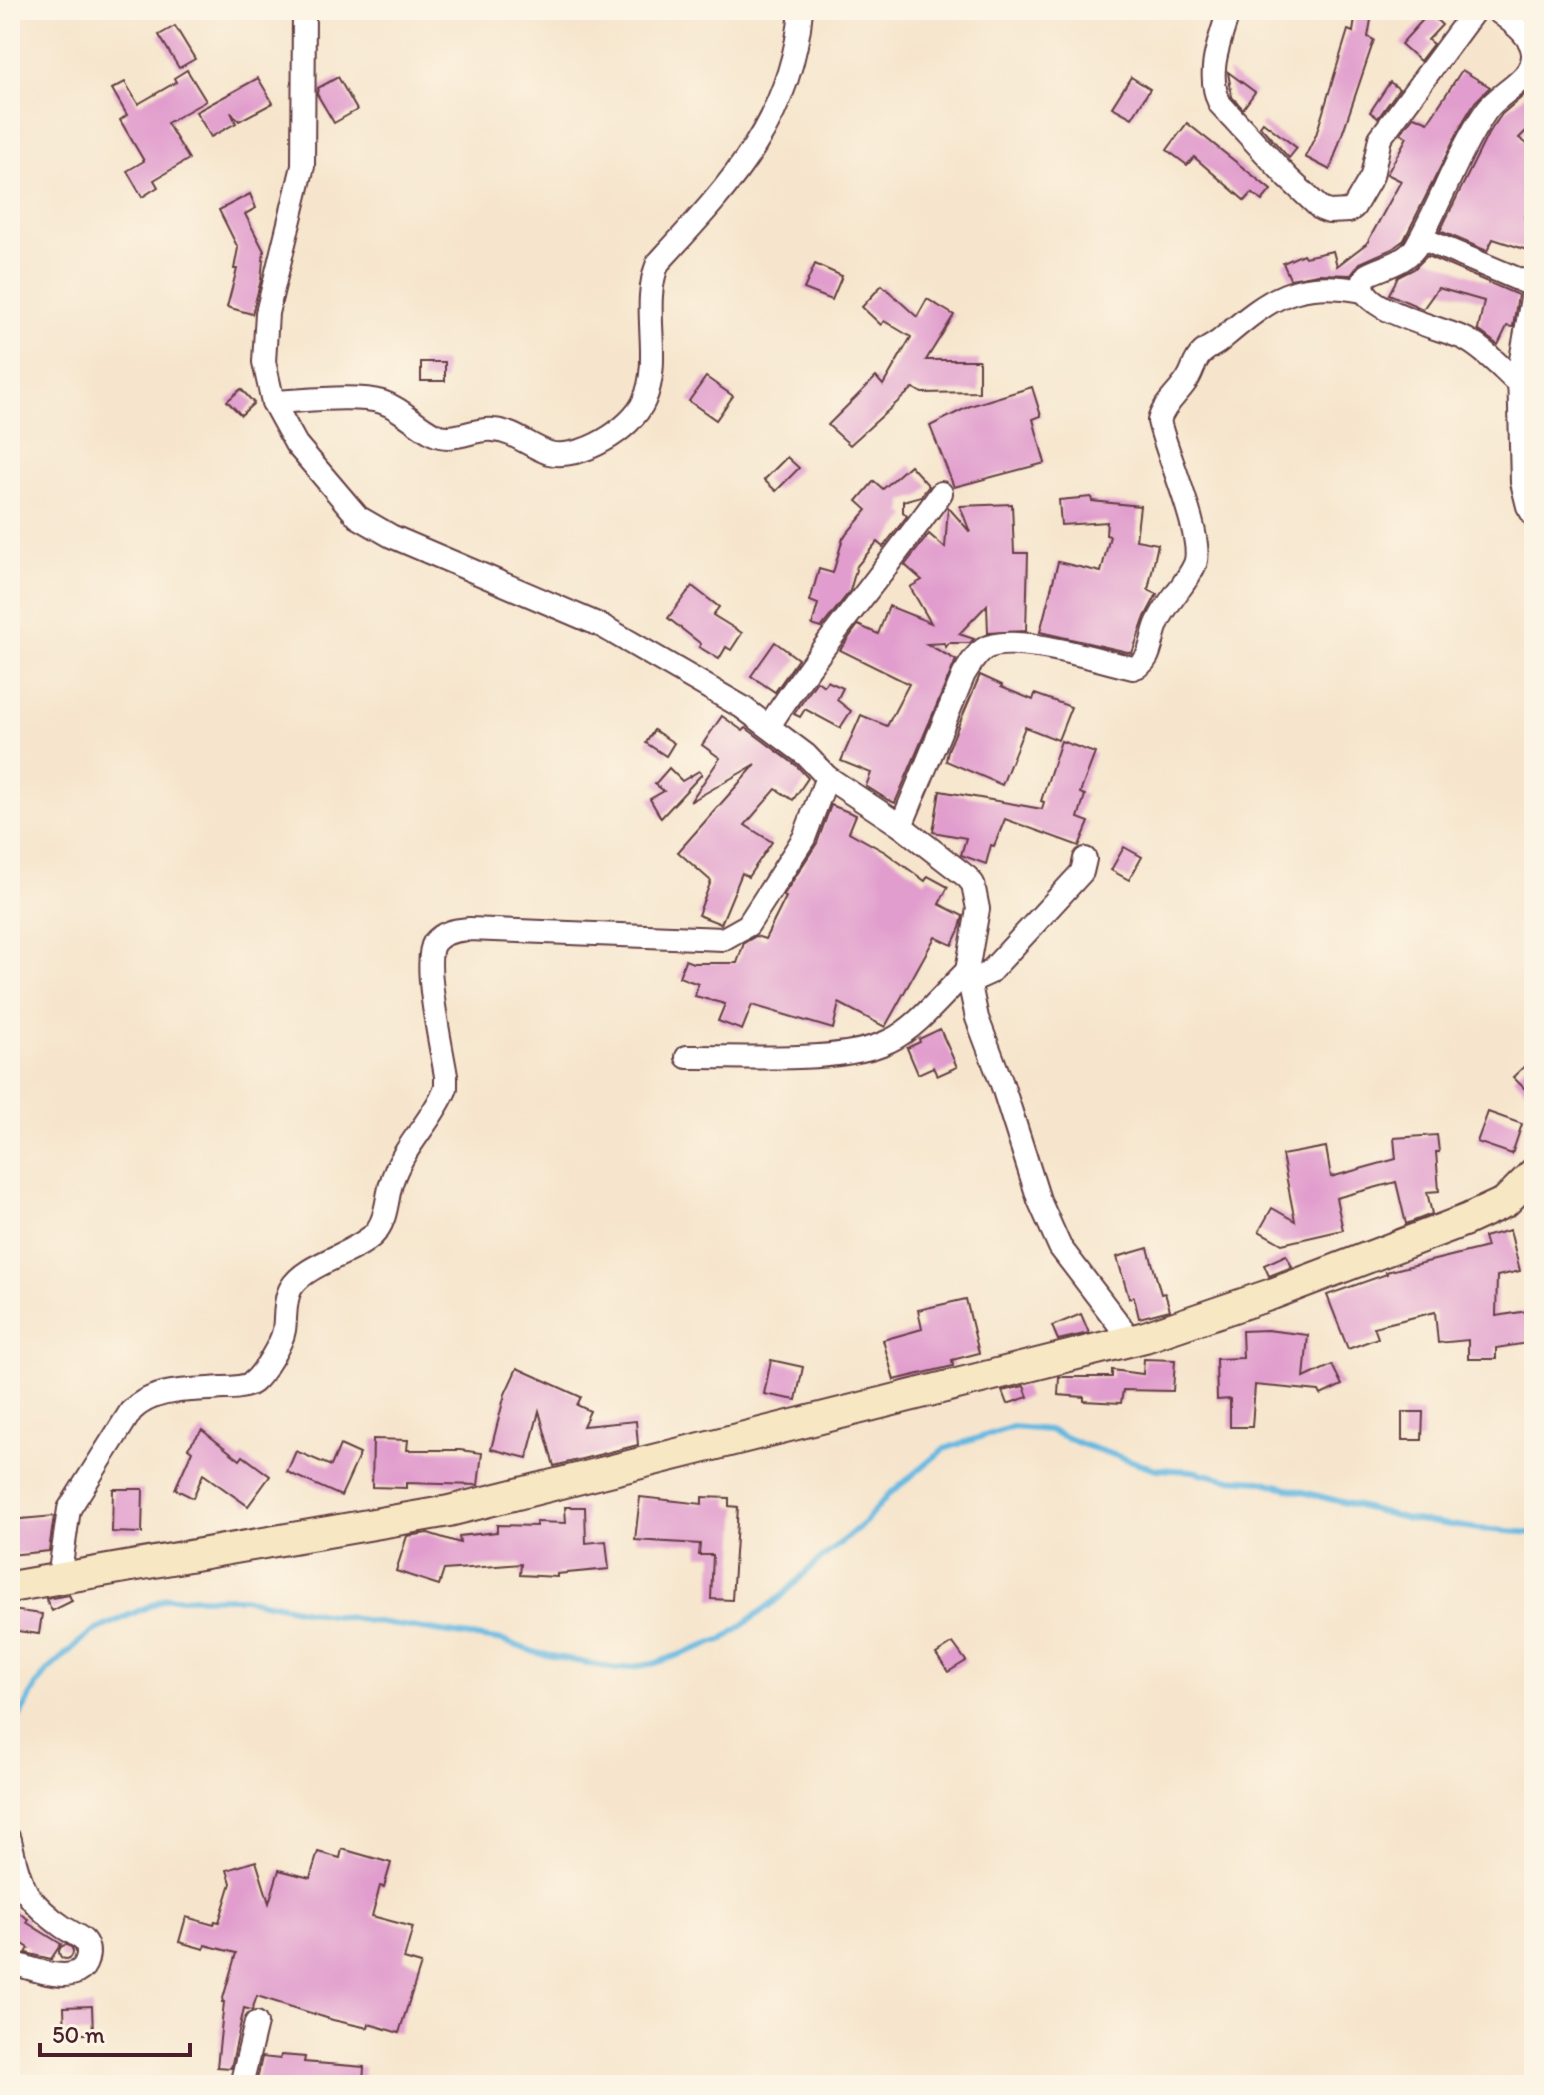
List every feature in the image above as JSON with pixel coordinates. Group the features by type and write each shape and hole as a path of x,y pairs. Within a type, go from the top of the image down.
{"street":[{"path":"304,10 303,166 267,313 264,362 273,402 296,444 358,517 391,536 602,626 742,707 806,755 827,777 901,826 973,884 978,909 968,976 977,1018 1039,1200 1060,1247 1131,1340"},
{"path":"273,402 383,402 434,434 457,436 494,430 556,454 586,449 625,426 635,416 649,387 651,294 658,263 725,190 750,156 768,123 789,71 801,10"},
{"path":"1229,10 1213,73 1220,104 1321,209 1341,212 1354,207 1372,176 1380,138 1475,10"},
{"path":"1363,291 1362,285 1367,275 1408,257 1421,238 1484,115 1531,68 1534,54 1531,44 1496,10"},
{"path":"1421,238 1534,287 1519,371 1522,482 1534,516"},
{"path":"901,826 964,674 973,659 986,648 1021,643 1133,668 1147,660 1158,621 1196,561 1196,540 1159,421 1163,411 1190,377 1202,352 1253,313 1282,296 1322,286 1363,291 1385,309 1476,345 1520,385"},
{"path":"769,726 806,669 941,493"},
{"path":"59,1578 69,1509 131,1411 139,1403 161,1394 235,1388 255,1380 283,1338 291,1288 309,1272 375,1233 400,1163 446,1088 429,965 434,944 440,937 469,929 723,939 748,925 804,838 827,777"},
{"path":"687,1057 821,1055 873,1047 905,1031 968,976 989,973 1082,872 1085,859"},
{"path":"10,1587 449,1511 1131,1340 1272,1294 1466,1220 1505,1202 1534,1173"},
{"path":"10,1840 28,1895 59,1924 83,1940 88,1952 87,1962 81,1970 64,1975 46,1974 10,1962"},
{"path":"241,2085 256,2023"}],"building":[{"path":"1356,12 1372,14 1368,37 1374,40 1330,170 1305,157 1316,135 1348,30 1353,32"},
{"path":"1429,13 1442,25 1428,40 1433,44 1420,61 1401,44"},
{"path":"175,26 195,59 179,68 159,35"},
{"path":"187,70 206,101 167,123 189,159 154,180 158,187 142,197 127,171 144,161 120,120 127,115 112,89 125,82 138,104 176,82 174,78"},
{"path":"1462,70 1490,87 1475,102 1464,120 1404,240 1392,249 1360,263 1351,275 1318,274 1290,279 1283,263 1303,254 1305,257 1333,251 1337,266 1367,243 1401,181 1387,174 1407,137 1401,133 1414,116 1428,122"},
{"path":"1228,72 1255,92 1243,109 1232,97"},
{"path":"338,77 357,110 334,123 317,94 318,88"},
{"path":"1131,77 1150,89 1132,118 1112,107"},
{"path":"258,78 273,103 239,121 231,112 236,123 211,137 196,112"},
{"path":"1390,82 1399,89 1378,118 1370,112"},
{"path":"1529,91 1534,96 1534,123 1519,138 1534,149 1534,205 1525,217 1534,220 1534,229 1527,250 1493,239 1487,251 1440,231 1488,134 1502,114"},
{"path":"1263,122 1297,148 1289,158 1260,126"},
{"path":"1187,123 1271,190 1262,201 1252,193 1245,201 1194,157 1187,165 1167,150"},
{"path":"250,194 256,208 245,214 264,251 261,280 252,314 227,307 237,269 234,269 238,248 219,210"},
{"path":"1427,256 1518,295 1513,327 1507,326 1498,345 1478,330 1484,301 1438,288 1423,309 1389,294 1398,277 1414,269"},
{"path":"815,264 842,276 832,300 804,289"},
{"path":"882,285 917,317 927,299 954,315 926,360 979,360 979,392 922,393 913,388 850,445 828,425 876,377 883,385 911,337 884,321 881,325 862,307"},
{"path":"421,362 445,362 445,381 421,381"},
{"path":"706,377 733,396 716,420 689,401"},
{"path":"1032,387 1041,416 1033,419 1045,463 954,487 930,426 970,406"},
{"path":"241,389 254,403 241,415 227,401"},
{"path":"787,457 799,468 776,491 764,480"},
{"path":"910,465 929,486 921,496 903,501 903,512 907,516 883,547 877,542 857,566 850,591 821,628 812,625 818,604 810,601 819,569 833,573 843,538 867,510 857,501 874,481 883,489"},
{"path":"1091,497 1092,501 1140,506 1136,540 1158,544 1148,590 1157,594 1132,653 1040,632 1058,562 1101,572 1110,536 1106,535 1107,522 1061,525 1059,500"},
{"path":"1012,504 1014,553 1028,553 1026,631 988,633 987,605 959,634 974,639 970,643 949,643 946,647 944,643 927,644 956,660 895,803 866,786 871,773 841,761 861,715 887,726 909,684 840,650 858,625 878,634 889,606 931,623 910,587 922,580 905,565 929,534 945,548 948,507 970,532 960,506"},
{"path":"692,586 719,607 713,615 742,633 731,650 726,647 719,659 699,647 701,644 668,618"},
{"path":"775,642 798,659 775,692 751,676"},
{"path":"980,675 1033,700 1035,694 1071,707 1058,740 1025,727 1002,785 946,761"},
{"path":"817,681 824,686 827,681 843,688 837,700 851,711 840,728 805,709 800,717 794,714"},
{"path":"722,716 743,731 746,728 797,766 808,778 793,800 776,789 745,825 772,842 748,877 742,873 721,924 698,915 711,881 678,852 756,764 690,802 720,758 702,745"},
{"path":"654,730 674,743 666,756 646,743"},
{"path":"1061,741 1095,753 1080,793 1085,795 1078,818 1089,822 1079,846 1005,819 994,846 991,845 986,864 961,855 966,838 933,832 940,791 1042,809 1044,802 1041,801"},
{"path":"669,768 682,781 699,771 702,774 661,818 650,799 664,791 655,784"},
{"path":"831,805 856,815 849,832 885,852 925,881 928,876 948,887 939,904 963,916 952,945 935,937 885,1027 839,1003 833,1029 752,1005 742,1030 718,1021 725,1004 695,996 698,984 679,977 685,960 693,963 737,963 744,943 756,936 765,939 786,897 783,896 817,843"},
{"path":"1124,847 1142,857 1129,880 1111,870"},
{"path":"940,1029 957,1067 937,1076 933,1067 918,1074 907,1048"},
{"path":"1534,1057 1534,1098 1513,1077"},
{"path":"1488,1112 1522,1124 1512,1154 1477,1142"},
{"path":"1437,1135 1439,1191 1427,1192 1432,1214 1406,1224 1396,1182 1336,1198 1343,1230 1282,1244 1259,1231 1272,1208 1295,1221 1282,1155 1326,1147 1331,1177 1396,1159 1394,1138"},
{"path":"1510,1230 1520,1271 1497,1276 1496,1316 1534,1310 1534,1342 1496,1348 1496,1359 1468,1359 1468,1340 1438,1343 1435,1312 1374,1327 1378,1338 1348,1349 1327,1295 1386,1272 1487,1247 1484,1237"},
{"path":"1148,1248 1161,1294 1165,1293 1170,1310 1139,1318 1134,1297 1129,1298 1117,1257"},
{"path":"1286,1255 1292,1267 1269,1276 1264,1265"},
{"path":"966,1299 979,1353 952,1360 953,1366 894,1380 883,1340 922,1329 918,1310"},
{"path":"1081,1314 1089,1333 1058,1340 1052,1326"},
{"path":"1267,1330 1308,1335 1304,1378 1332,1365 1342,1385 1321,1395 1319,1391 1255,1385 1252,1427 1230,1427 1230,1399 1217,1400 1216,1359 1243,1358 1242,1331"},
{"path":"1144,1359 1175,1360 1173,1391 1123,1390 1121,1403 1084,1401 1084,1397 1058,1395 1059,1377 1112,1377 1112,1370 1143,1374"},
{"path":"771,1360 803,1367 796,1400 764,1394"},
{"path":"517,1368 581,1397 577,1405 590,1411 583,1426 636,1421 638,1445 554,1466 539,1411 527,1458 491,1449 505,1394"},
{"path":"1024,1386 1028,1397 1007,1404 1002,1391"},
{"path":"1402,1412 1423,1412 1422,1440 1402,1440"},
{"path":"202,1430 240,1460 243,1456 270,1476 248,1506 203,1474 193,1498 175,1489 192,1451 188,1448"},
{"path":"373,1439 408,1440 407,1450 482,1453 478,1485 406,1483 406,1488 372,1487"},
{"path":"340,1445 360,1454 341,1496 287,1472 296,1451 331,1466"},
{"path":"113,1489 143,1489 142,1533 112,1532"},
{"path":"640,1497 702,1504 702,1497 729,1498 729,1506 738,1507 732,1600 711,1599 713,1555 699,1555 700,1544 635,1540"},
{"path":"565,1507 585,1507 586,1543 606,1541 609,1569 557,1574 557,1577 520,1575 521,1564 444,1570 439,1585 396,1571 407,1536 428,1533 460,1543 459,1536 497,1532 497,1525 566,1523"},
{"path":"54,1516 49,1551 10,1555 10,1520"},
{"path":"69,1595 72,1601 52,1611 46,1599"},
{"path":"11,1610 42,1614 39,1634 10,1630"},
{"path":"953,1643 966,1661 948,1672 936,1654"},
{"path":"342,1849 391,1863 384,1887 380,1886 372,1916 413,1927 404,1959 421,1964 399,2033 369,2024 368,2028 333,2020 257,1996 252,2010 244,2008 231,2068 217,2067 222,2002 236,1953 179,1942 186,1917 214,1925 215,1921 219,1922 231,1883 227,1870 256,1861 269,1903 279,1870 310,1878 318,1852 340,1858"},
{"path":"10,1907 28,1919 26,1922 61,1944 51,1959 26,1953 29,1948 15,1939 10,1947"},
{"path":"66,1945 73,1952 66,1959 59,1952"},
{"path":"92,2006 93,2034 65,2034 64,2007"},
{"path":"281,2055 305,2057 304,2062 364,2067 363,2085 256,2084 262,2057 280,2059"}],"waterway":[{"path":"10,1734 37,1684 76,1645 92,1632 167,1598 244,1598 317,1613 503,1641 537,1653 616,1669 653,1664 724,1639 783,1595 865,1522 888,1495 944,1449 1012,1427 1049,1430 1156,1469 1260,1481 1408,1519 1534,1533"}]}
